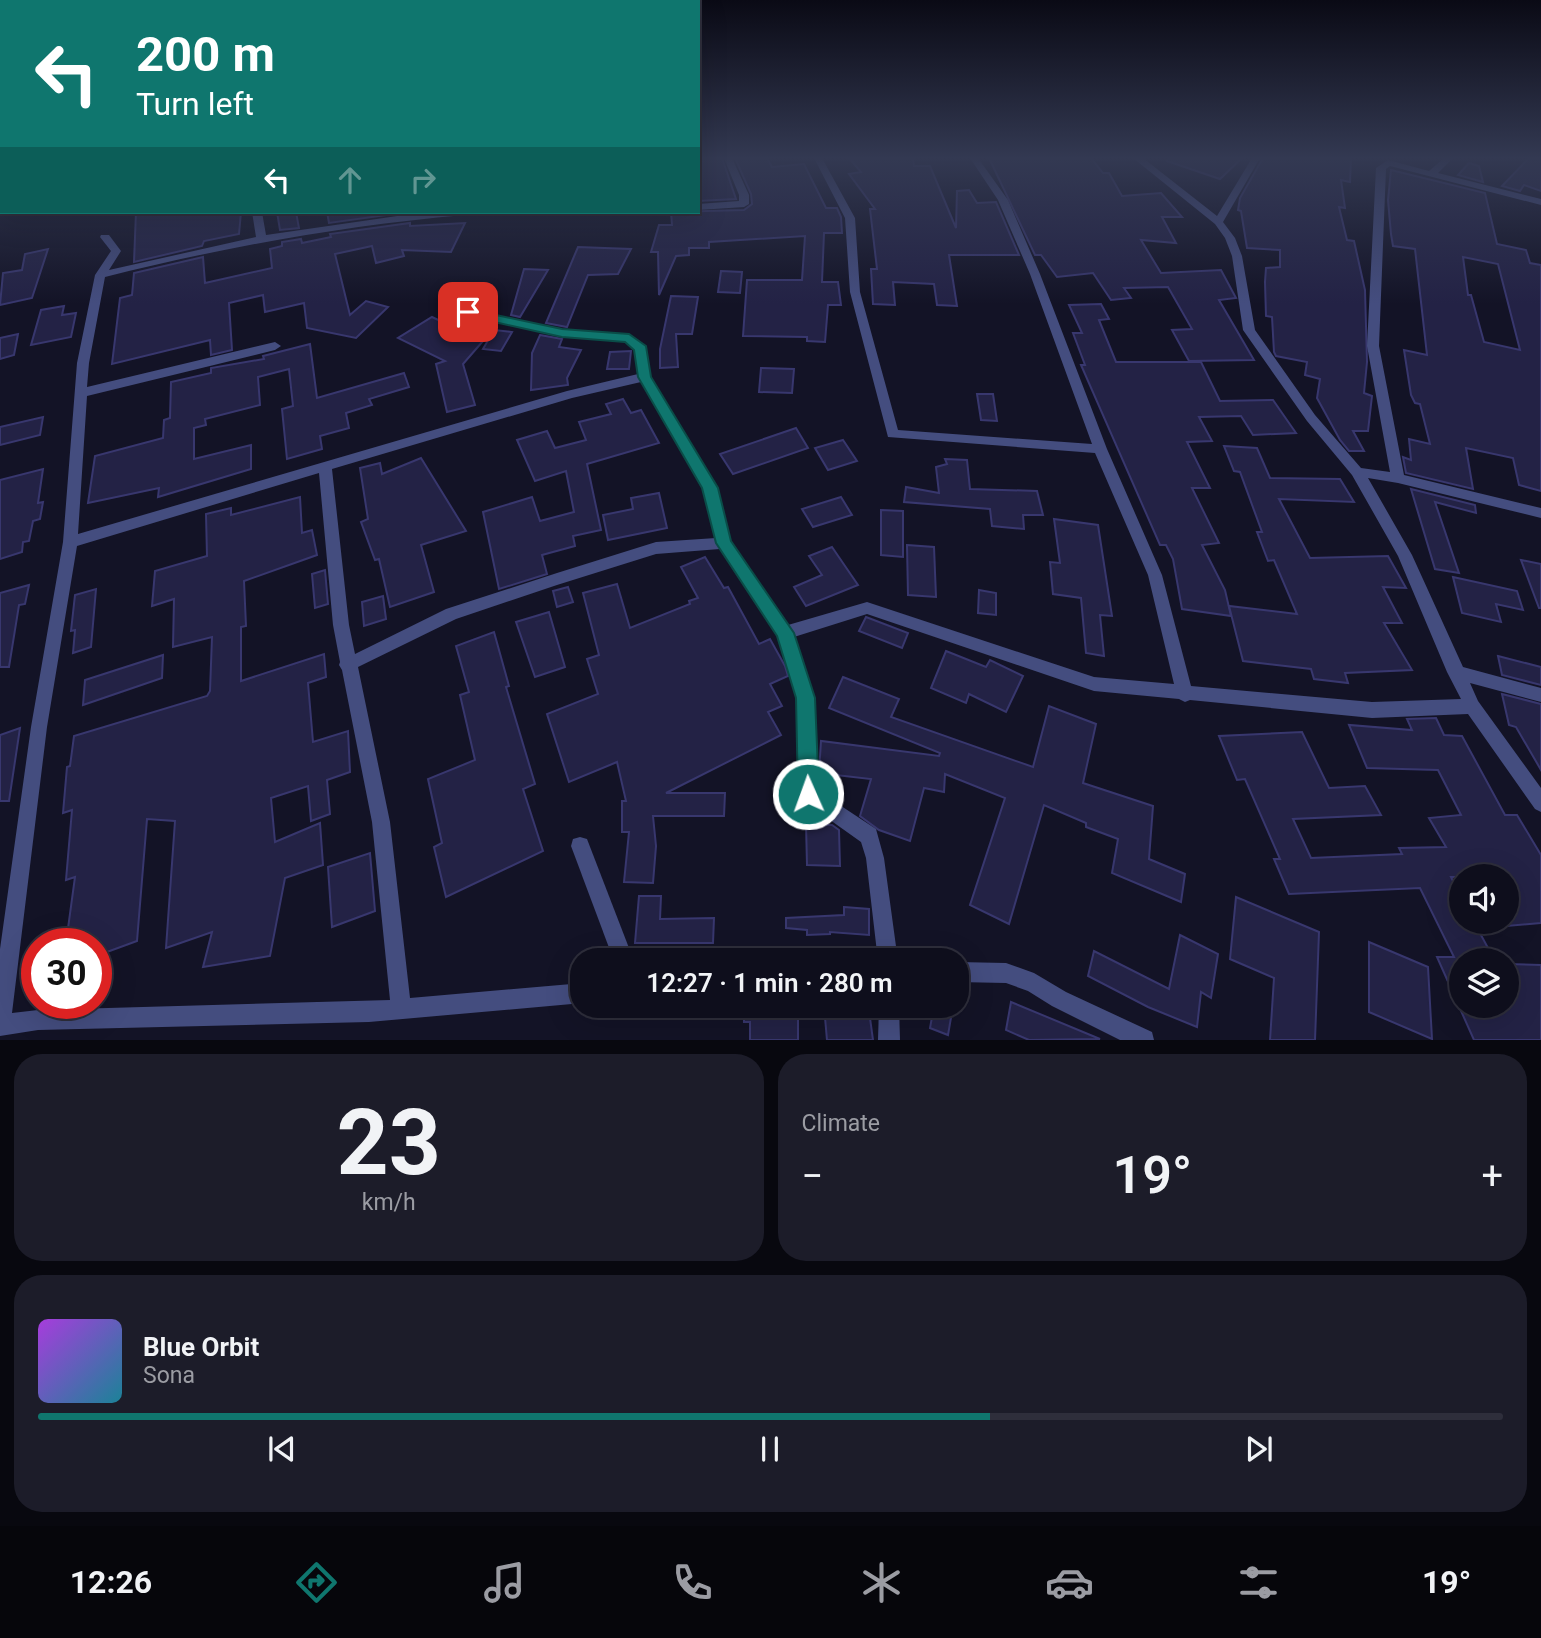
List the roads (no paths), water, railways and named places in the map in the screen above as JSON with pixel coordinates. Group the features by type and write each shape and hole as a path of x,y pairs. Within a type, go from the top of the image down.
{"street":[{"path":"844,207 850,218 855,292 893,434 1100,449"},
{"path":"1006,207 1030,262 1100,449 1155,575 1185,695"},
{"path":"1198,207 1217,222 1230,238 1237,256 1249,330 1311,418 1357,472 1405,555 1472,706 1541,803"},
{"path":"1217,222 1226,207"},
{"path":"1379,207 1373,346 1398,478"},
{"path":"257,214 262,240"},
{"path":"100,275 262,240 393,217 431,214"},
{"path":"104,237 116,251 100,275 83,363 70,542 39,727 0,1025 38,1020 401,1009 570,994"},
{"path":"444,307 562,333 629,338 641,349 645,377 710,488 724,543 785,633 806,698 808,794 869,836 875,858 886,948"},
{"path":"80,393 275,346"},
{"path":"70,542 571,394 645,377"},
{"path":"325,467 347,664 381,822 401,1009"},
{"path":"1357,472 1398,478 1541,513"},
{"path":"347,664 451,614 557,579 656,548 724,543"},
{"path":"785,633 867,608 1094,684 1185,695 1372,710 1472,706"},
{"path":"1455,672 1541,695"},
{"path":"580,846 619,948"},
{"path":"969,972 1006,973 1034,983 1059,999 1144,1040"},
{"path":"889,1018 889,1040"}]}
